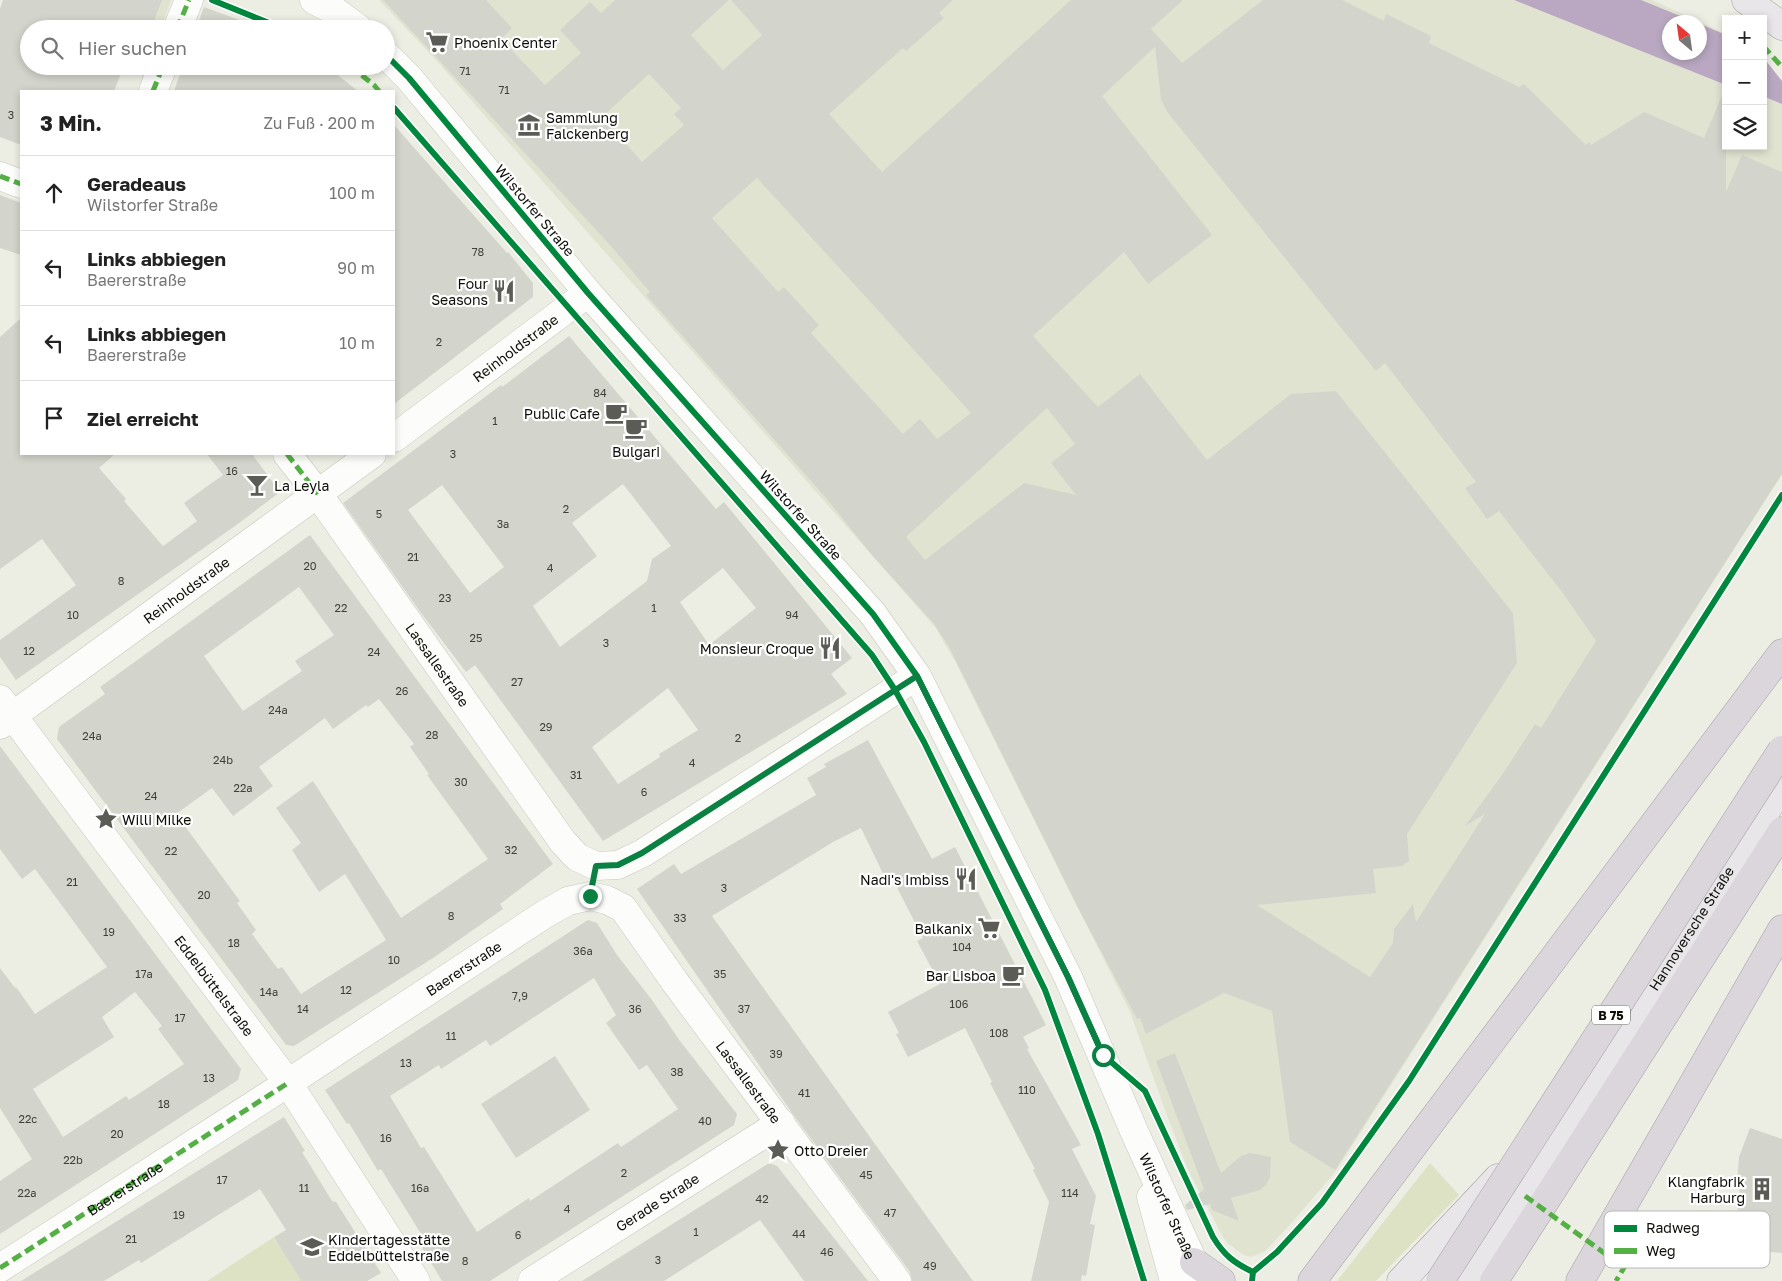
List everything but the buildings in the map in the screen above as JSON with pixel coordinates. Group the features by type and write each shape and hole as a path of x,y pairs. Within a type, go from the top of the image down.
{"highway":[{"path":"1312,1278 1782,653"},
{"name":"B 75","path":"1440,1281 1782,750"},
{"path":"1494,1281 1782,831"},
{"path":"1620,1211 1782,929"},
{"path":"1580,1281 1604,1239"},
{"path":"1198,1271 1222,1281"}],"main road":[{"path":"1746,0 1782,26"},
{"name":"Hannoversche Straße","path":"1465,1281 1525,1196 1599,1071 1782,786"},
{"name":"Hannoversche Straße","path":"1401,1281 1599,1071"}],"street":[{"path":"181,20 189,0"},
{"path":"314,0 347,20"},
{"name":"Wilstorfer Straße","path":"395,64 409,78 588,293 873,614 917,676 1068,977 1134,1130 1198,1271"},
{"path":"152,90 158,75"},
{"path":"0,176 20,184"},
{"name":"Reinholdstraße","path":"395,437 588,293"},
{"name":"Lassallestraße","path":"289,455 563,842 577,858 596,866"},
{"name":"Reinholdstraße","path":"4,713 318,494 371,455"},
{"path":"590,896 596,866 618,865 642,853 917,676"},
{"name":"Eddelbüttelstraße","path":"4,713 288,1082 416,1281"},
{"name":"Lassallestraße","path":"590,896 607,900 623,908 675,982 782,1123 897,1281"},
{"name":"Baererstraße","path":"0,1268 545,914 568,901 590,896"},
{"name":"Gerade Straße","path":"532,1281 782,1123"},
{"name":"Wilstorfer Straße","path":"1134,1130 1161,1240 1174,1281"}],"shaded area":[{"path":"73,0 171,0 164,20 125,20"},
{"path":"379,0 1652,0 1685,15 1662,15 1662,60 1707,60 1707,25 1722,32 1722,150 1767,150 1767,62 1782,81 1782,474 1336,1171 1264,1252 1251,1257 1244,1255 1228,1244 1223,1237 1188,1170 1130,1012 956,663 935,627 435,59"},
{"path":"1514,0 1641,0 1678,15 1662,15 1662,59"},
{"path":"1707,27 1722,33 1722,83 1664,60 1707,60"},
{"path":"1767,54 1782,60 1782,104 1767,98"}],"green space":[{"path":"1430,1163 1459,1195 1376,1281 1337,1281"},
{"path":"274,1237 301,1281 207,1281"}],"pier":[{"path":"1767,51 1782,57 1782,81 1767,62"}],"marked path":[{"path":"181,20 189,0"},
{"path":"1767,50 1782,67"},
{"path":"153,90 159,75"},
{"path":"361,75 378,90"},
{"path":"0,176 20,184"},
{"path":"288,455 318,494"},
{"path":"0,1268 288,1083"},
{"path":"1525,1196 1604,1253"},
{"path":"1616,1281 1624,1268"}],"cycle path":[{"path":"212,0 262,20"},
{"path":"395,64 409,78 588,293 873,614 917,676 1068,977 1103,1055 1145,1091 1213,1237 1230,1258 1253,1272"},
{"path":"395,109 872,655 895,690 924,742 1045,990 1098,1134 1144,1281"},
{"path":"1252,1281 1253,1272 1277,1252 1322,1203 1409,1081 1782,495"}],"place":[{"name":"Phoenix Center","path":"437,42"},
{"name":"Sammlung Falckenberg","path":"529,125"},
{"name":"Four Seasons","path":"504,291"},
{"name":"Public Cafe","path":"616,413"},
{"name":"Bulgari","path":"636,428"},
{"name":"La Leyla","path":"257,485"},
{"name":"Monsieur Croque","path":"830,648"},
{"name":"Willi Milke","path":"106,819"},
{"name":"Nadi's Imbiss","path":"966,879"},
{"name":"Balkanix","path":"989,928"},
{"name":"Bar Lisboa","path":"1013,975"},
{"name":"Otto Dreier","path":"778,1150"},
{"name":"Klangfabrik Harburg","path":"1762,1189"},
{"name":"Kindertagesstätte Eddelbüttelstraße","path":"312,1247"}],"route":[{"path":"590,896 596,866 618,865 642,853 917,676 1068,977 1103,1055"}]}
